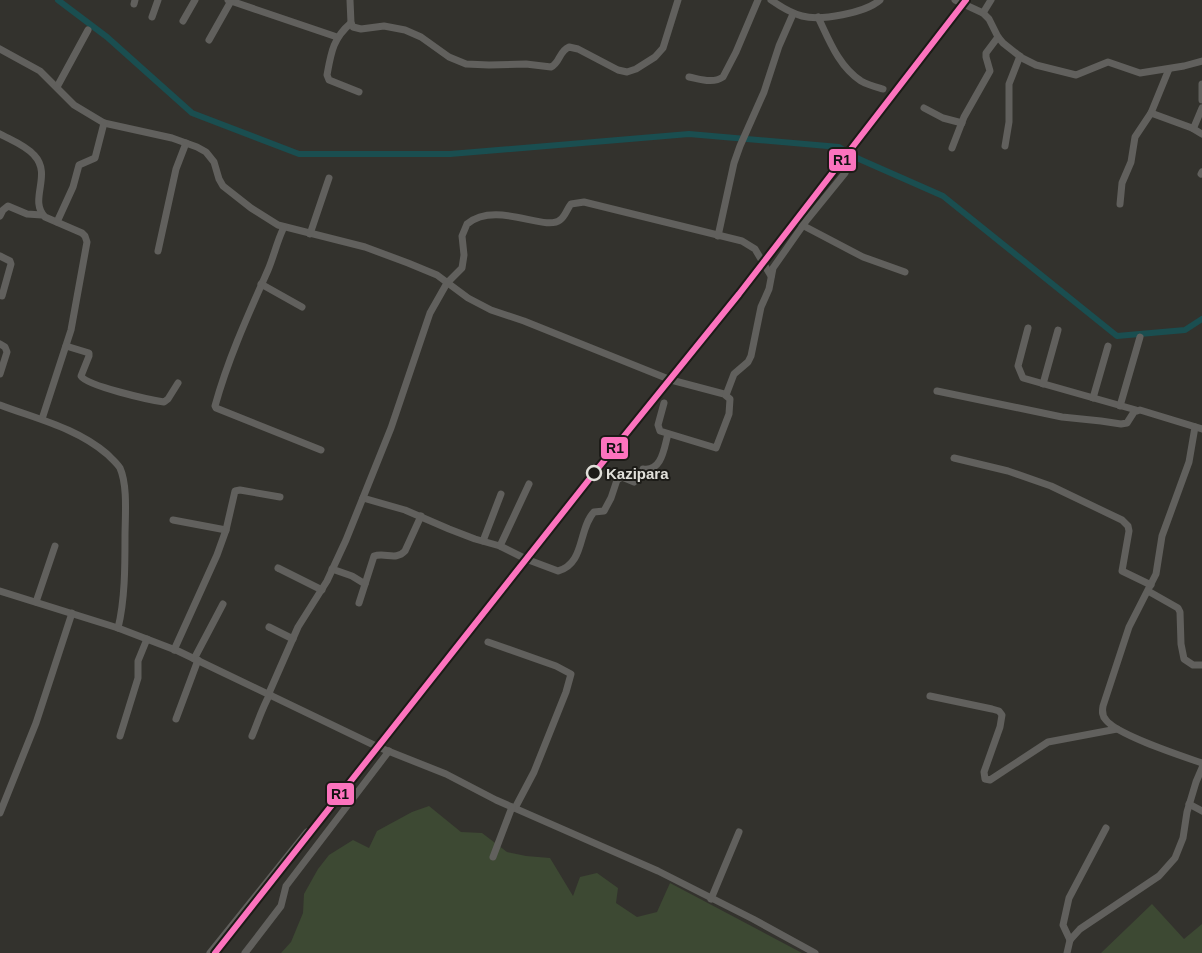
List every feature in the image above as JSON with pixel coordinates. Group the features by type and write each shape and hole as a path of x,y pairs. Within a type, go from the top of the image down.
{"street":[{"path":"152,18 158,0"},
{"path":"183,21 195,0"},
{"path":"209,40 229,0 244,2 337,37"},
{"path":"350,0 351,23 353,27 384,26 405,30 421,37 449,57 466,64 490,66 526,64 551,67 556,64 562,52 569,47 578,49 618,70 628,72 656,57 660,52 666,42 670,19 678,0"},
{"path":"689,77 712,80 720,79 723,76 736,52 758,0"},
{"path":"771,0 782,3 793,14 803,17 845,14 862,9 880,0"},
{"path":"955,0 983,13 998,37 1020,56 1036,65 1073,75 1084,73 1108,62 1140,73 1169,69 1202,61"},
{"path":"983,13 991,0"},
{"path":"718,236 734,163 767,85 778,46 793,14"},
{"path":"818,17 835,52 845,67 864,83 883,90"},
{"path":"351,23 337,37 332,50 327,78 359,92"},
{"path":"58,87 88,30"},
{"path":"952,148 962,123 990,70 986,53 998,37"},
{"path":"0,49 40,71 74,105 104,123 197,146 214,162 219,179 228,191 266,218 284,227 364,247 427,270 474,302 491,310 524,321 671,380 726,395 730,399 729,414 716,448 660,431 658,428 664,402"},
{"path":"1005,146 1009,122 1009,84 1020,56"},
{"path":"1120,204 1122,183 1131,162 1135,137 1151,113 1169,69"},
{"path":"1202,84 1202,100"},
{"path":"924,108 943,118 962,123"},
{"path":"1192,128 1202,108"},
{"path":"1151,113 1192,128 1202,134"},
{"path":"57,222 73,188 79,165 92,161 96,155 104,123"},
{"path":"0,134 32,152 38,161 42,177 39,204 42,215"},
{"path":"158,251 168,213 175,174 186,142"},
{"path":"726,395 734,374 748,362 751,356 761,307 769,289 773,268 802,226 845,172"},
{"path":"310,234 329,178"},
{"path":"252,736 259,714 300,623 322,590 346,540 391,428 430,313 447,284 462,268 464,229 472,220 489,214 552,222 561,220 571,204 584,202 748,244 755,250 771,276"},
{"path":"0,216 8,206 27,214 42,215 82,234 87,242 71,330 42,419"},
{"path":"802,226 857,254 905,272"},
{"path":"284,227 233,350 216,408 321,450"},
{"path":"0,256 10,260 11,264 2,296"},
{"path":"261,284 302,307"},
{"path":"1028,328 1018,366 1023,378 1199,428 1189,462 1162,536 1156,574 1127,631 1102,714 1104,719 1117,729 1202,763"},
{"path":"1043,384 1058,330"},
{"path":"1120,406 1140,337"},
{"path":"0,344 5,347 7,352 0,374"},
{"path":"66,346 89,353 81,376 85,381 164,402 178,383"},
{"path":"1093,398 1108,346"},
{"path":"937,391 1055,416 1121,424 1127,423 1136,410"},
{"path":"0,404 42,419 87,439 116,463 121,472 124,491 125,545 122,600 118,628"},
{"path":"643,469 650,469 658,465 668,434"},
{"path":"954,458 1008,471 1051,486 1122,520 1129,530 1122,571 1178,608 1180,612 1181,644 1184,659 1193,665 1202,666"},
{"path":"363,498 405,510 500,546 540,565 561,571 574,560 589,518 594,512 604,511 617,480 622,478 634,482"},
{"path":"500,546 529,484"},
{"path":"174,650 206,581 226,530 236,490 280,497"},
{"path":"483,541 501,494"},
{"path":"359,603 374,556 377,554 402,555 421,516"},
{"path":"174,520 226,530"},
{"path":"36,602 55,546"},
{"path":"278,568 322,590"},
{"path":"332,569 352,576 365,584"},
{"path":"0,591 118,628 196,659 389,751 446,774 514,808 633,859 753,919 815,953"},
{"path":"176,719 196,659 223,604"},
{"path":"0,813 36,723 72,613"},
{"path":"268,627 293,639"},
{"path":"120,736 138,678 138,660 147,639"},
{"path":"488,642 556,666 571,674 566,692 534,772 514,808 493,857"},
{"path":"930,696 992,709 999,711 1002,715 1000,728 984,772 985,779 990,780 1051,741 1117,729"},
{"path":"245,953 281,906 286,886 389,751"},
{"path":"1066,953 1070,940 1080,929 1160,876 1175,858 1180,849 1189,804 1202,768"},
{"path":"1189,804 1202,811"},
{"path":"1070,940 1063,925 1069,898 1106,828"},
{"path":"210,953 307,832"},
{"path":"711,899 739,832"}],"green space":[{"path":"429,806 461,832 482,833 507,852 550,858 573,896 580,877 597,873 618,888 616,903 637,917 657,912 670,883 802,953 281,953 291,942 303,913 304,894 318,869 329,855 353,840 369,848 377,831 412,812"},
{"path":"1152,904 1184,939 1202,924 1202,953 1101,953"}],"waterway":[{"path":"58,0 107,37 192,113 299,154 450,154 689,134 839,147 859,159 943,196 1117,336 1185,330 1202,319"}],"transit line":[{"name":"R1","path":"215,953 595,472 739,294 966,0"}],"place":[{"name":"Kazipara","path":"594,473"}]}
